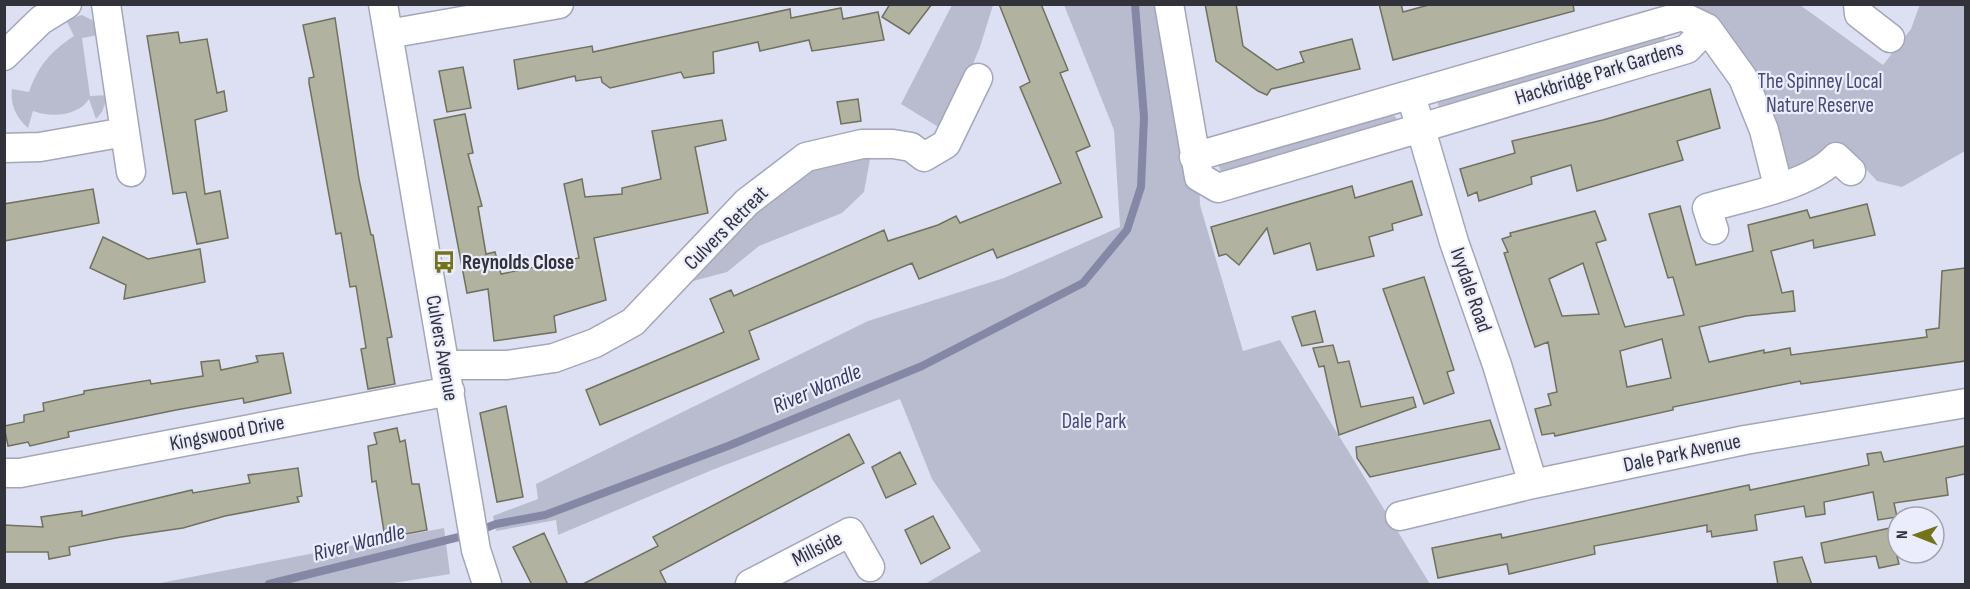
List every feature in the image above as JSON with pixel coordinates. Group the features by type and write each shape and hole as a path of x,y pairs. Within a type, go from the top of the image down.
{"street":[{"path":"4,56 41,20 67,4"},
{"path":"106,4 131,172"},
{"name":"Culvers Avenue","path":"383,4 476,550 487,585"},
{"path":"388,34 559,4"},
{"name":"Hackbridge Park Gardens","path":"1170,4 1194,157 1199,177 1218,188 1687,49 1707,28 1682,16 1194,157"},
{"path":"1858,4 1859,14 1890,38"},
{"path":"1707,28 1743,78 1764,130 1778,186"},
{"name":"Culvers Retreat","path":"447,378 507,364 545,359 595,343 633,322 747,202 806,157 862,144 911,147 924,157 946,144 978,78"},
{"name":"Ivydale Road","path":"1410,96 1454,242 1497,365 1533,484"},
{"path":"4,148 40,147 125,132"},
{"path":"1714,230 1707,208 1810,178 1826,168 1836,157 1851,171"},
{"name":"Kingswood Drive","path":"4,473 20,473 447,378"},
{"name":"Dale Park Avenue","path":"1400,516 1533,484 1744,440 1965,403"},
{"name":"Millside","path":"750,585 850,532 870,567"}],"green space":[{"name":"The Spinney Local Nature Reserve","path":"1920,4 1965,5 1965,151 1902,187 1877,181 1866,169 1851,167 1781,179 1749,76 1665,12 1663,5 1800,5 1883,65 1911,29"},
{"path":"952,5 993,5 980,47 945,131 901,104"},
{"name":"Dale Park","path":"1064,5 1169,5 1199,177 1200,205 1243,351 1280,340 1430,584 925,584 981,551 932,479 900,399 712,470 558,535 556,520 496,531 493,516 538,499 536,484 868,321 1004,278 1120,227 1114,130"},
{"path":"82,15 96,22 99,35 82,38 90,96 108,95 102,112 96,119 89,99 78,109 64,114 33,111 28,128 20,120 15,110 12,89 29,92 46,60 74,36 66,20"},
{"path":"1665,34 1664,46 1445,110 1439,107 1437,101"},
{"path":"1387,115 1395,116 1399,124 1221,173 1218,163"},
{"path":"872,148 864,192 842,213 759,246 727,272 682,284 805,161"},
{"path":"444,528 450,574 387,584 155,584"}],"building":[{"path":"890,4 932,4 909,34 882,17"},
{"path":"999,4 1041,4 1068,70 1060,73 1090,146 1076,152 1102,217 997,258 993,249 919,279 912,263 749,331 759,359 600,425 586,390 724,332 710,299 731,290 734,296 884,230 888,241 938,225 956,216 960,223 1061,183 1020,87 1030,82"},
{"path":"1205,4 1236,4 1243,46 1277,70 1304,62 1300,52 1352,39 1360,69 1271,89 1267,95 1216,61"},
{"path":"1379,4 1401,4 1403,12 1432,4 1573,4 1574,11 1393,60"},
{"path":"841,8 843,19 878,12 884,40 812,51 809,40 760,51 758,42 713,52 714,73 684,78 681,72 610,88 602,82 601,77 576,81 575,76 518,89 514,60 592,46 593,52 790,9 791,18"},
{"path":"335,18 359,179 371,235 373,235 392,337 387,338 395,384 368,389 361,349 366,348 356,286 350,287 341,233 336,234 309,83 309,78 314,77 303,25"},
{"path":"178,32 180,43 207,39 217,93 224,91 227,111 195,120 205,194 220,191 228,238 197,244 186,192 173,194 147,36"},
{"path":"463,67 471,108 447,112 439,71"},
{"path":"1710,89 1720,128 1677,141 1683,160 1577,191 1571,165 1531,177 1532,184 1479,201 1477,192 1468,196 1460,169 1515,153 1512,141 1603,120"},
{"path":"858,99 861,121 841,124 837,102"},
{"path":"465,114 473,153 468,154 482,206 478,207 486,254 495,252 501,274 579,258 564,184 582,179 585,197 622,194 622,188 661,179 652,131 722,120 726,140 695,147 708,213 594,238 606,300 554,316 556,332 494,341 488,289 467,293 434,120"},
{"path":"1412,181 1422,215 1392,224 1393,230 1369,237 1374,256 1317,270 1310,243 1274,254 1267,228 1239,265 1226,254 1219,256 1211,227 1352,186 1355,198"},
{"path":"93,189 99,223 4,241 4,204"},
{"path":"1867,204 1875,235 1814,248 1813,240 1771,251 1782,293 1793,291 1795,311 1746,316 1699,327 1709,362 1764,350 1764,353 1790,348 1791,355 1927,337 1926,330 1939,328 1942,271 1965,268 1965,361 1801,384 1800,381 1673,407 1673,410 1555,436 1554,433 1542,435 1535,409 1551,405 1548,394 1557,392 1548,342 1535,347 1504,253 1508,252 1502,239 1511,236 1510,233 1595,211 1606,240 1596,243 1625,327 1684,315 1673,277 1668,278 1649,214 1680,206 1696,265 1753,251 1748,225 1807,210 1810,218","holes":["1583,263 1599,314 1562,316 1549,279","1662,339 1671,378 1627,387 1620,351"]},
{"path":"103,237 148,259 200,249 205,282 124,299 126,285 90,268"},
{"path":"1424,277 1454,370 1447,372 1454,393 1424,404 1383,289"},
{"path":"1315,311 1323,342 1302,346 1292,317"},
{"path":"1333,345 1338,363 1349,361 1361,407 1413,397 1416,407 1339,435 1324,366 1319,367 1313,348"},
{"path":"283,353 291,393 244,403 243,398 176,410 68,432 69,437 30,446 28,442 8,446 4,426 24,422 24,415 44,411 43,403 84,394 84,391 150,380 151,384 203,376 201,362 219,360 221,370 258,362 256,356"},
{"path":"506,406 523,497 497,502 480,413"},
{"path":"1490,420 1500,449 1370,477 1357,458 1356,447"},
{"path":"397,428 400,442 405,440 412,484 419,484 427,530 385,538 376,481 372,482 368,446 377,444 374,433"},
{"path":"849,434 864,463 660,571 667,585 581,585 658,546 653,537"},
{"path":"1965,446 1965,474 1946,478 1948,495 1886,505 1886,519 1878,520 1873,492 1824,502 1825,514 1806,517 1804,506 1755,515 1757,530 1712,537 1711,531 1707,532 1707,525 1594,546 1595,554 1509,574 1507,564 1438,578 1432,548 1501,534 1502,538 1749,485 1750,490 1869,465 1867,454 1881,452 1884,462"},
{"path":"900,452 916,484 886,498 872,467"},
{"path":"298,468 302,496 297,497 299,502 225,516 183,528 69,547 70,555 49,559 48,552 4,552 4,525 43,527 41,517 82,511 82,516 192,490 193,493 250,483 248,475"},
{"path":"933,516 950,548 921,564 905,530"},
{"path":"1886,529 1886,565 1894,565 1879,568 1876,556 1825,563 1821,543"},
{"path":"544,533 568,585 532,585 513,547"},
{"path":"1802,557 1812,585 1778,585 1774,562"}],"waterway":[{"name":"River Wandle","path":"478,531 496,524 545,515 728,446 922,366 1083,283 1127,230 1141,187 1144,117 1135,4"},
{"name":"River Wandle","path":"269,584 467,535"}],"place":[{"name":"Reynolds Close","path":"444,262"}]}
